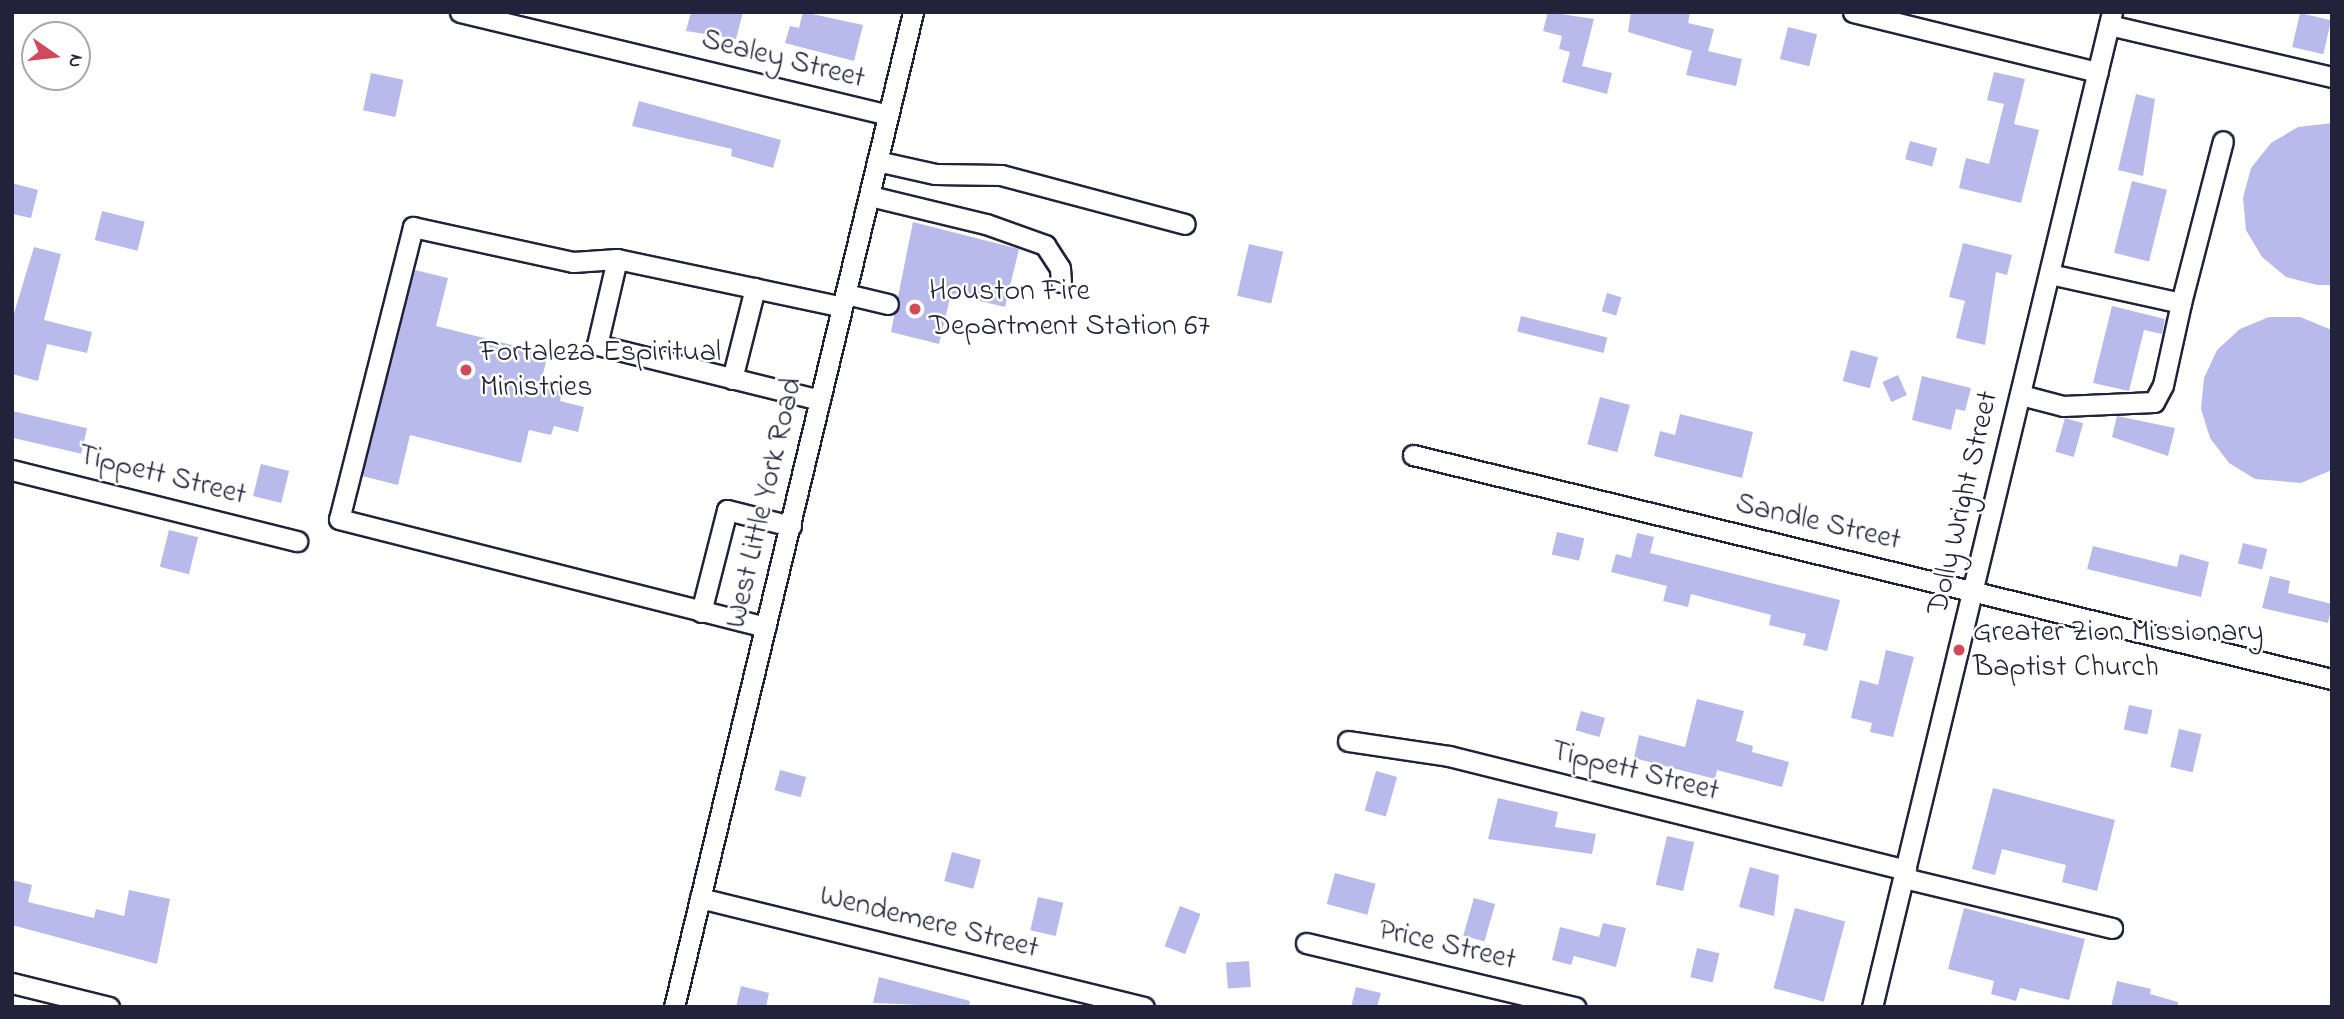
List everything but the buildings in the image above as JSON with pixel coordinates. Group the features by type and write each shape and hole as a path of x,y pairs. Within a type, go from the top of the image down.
{"street":[{"name":"Sealey Street","path":"460,12 888,116"},
{"name":"West Little York Road","path":"674,1007 913,12"},
{"path":"1853,12 2098,72"},
{"path":"2110,19 2332,77"},
{"name":"Dolly Wright Street","path":"1872,1007 2110,19"},
{"path":"2021,395 2063,406 2154,402 2163,385 2222,141"},
{"path":"877,161 935,174 1001,175 1185,224"},
{"path":"870,196 986,223 1045,245 1060,268 1062,282"},
{"path":"766,627 339,519 413,227 573,262 617,259 755,288 844,301 888,304"},
{"path":"617,259 597,345 820,400"},
{"path":"2050,274 2181,303"},
{"path":"732,379 755,288"},
{"name":"Sandle Street","path":"1413,455 2332,679"},
{"name":"Tippett Street","path":"12,470 297,541"},
{"path":"701,612 727,510 791,526"},
{"name":"Tippett Street","path":"1348,741 1449,756 2112,928"},
{"name":"Wendemere Street","path":"700,898 1144,1007"},
{"name":"Price Street","path":"1306,943 1575,1007"},
{"path":"12,983 109,1007"}],"place":[{"name":"Houston Fire Department Station 67","path":"915,309"},
{"name":"Fortaleza Espiritual Ministries","path":"466,370"},
{"name":"Greater Zion Missionary Baptist Church","path":"1959,650"}]}
